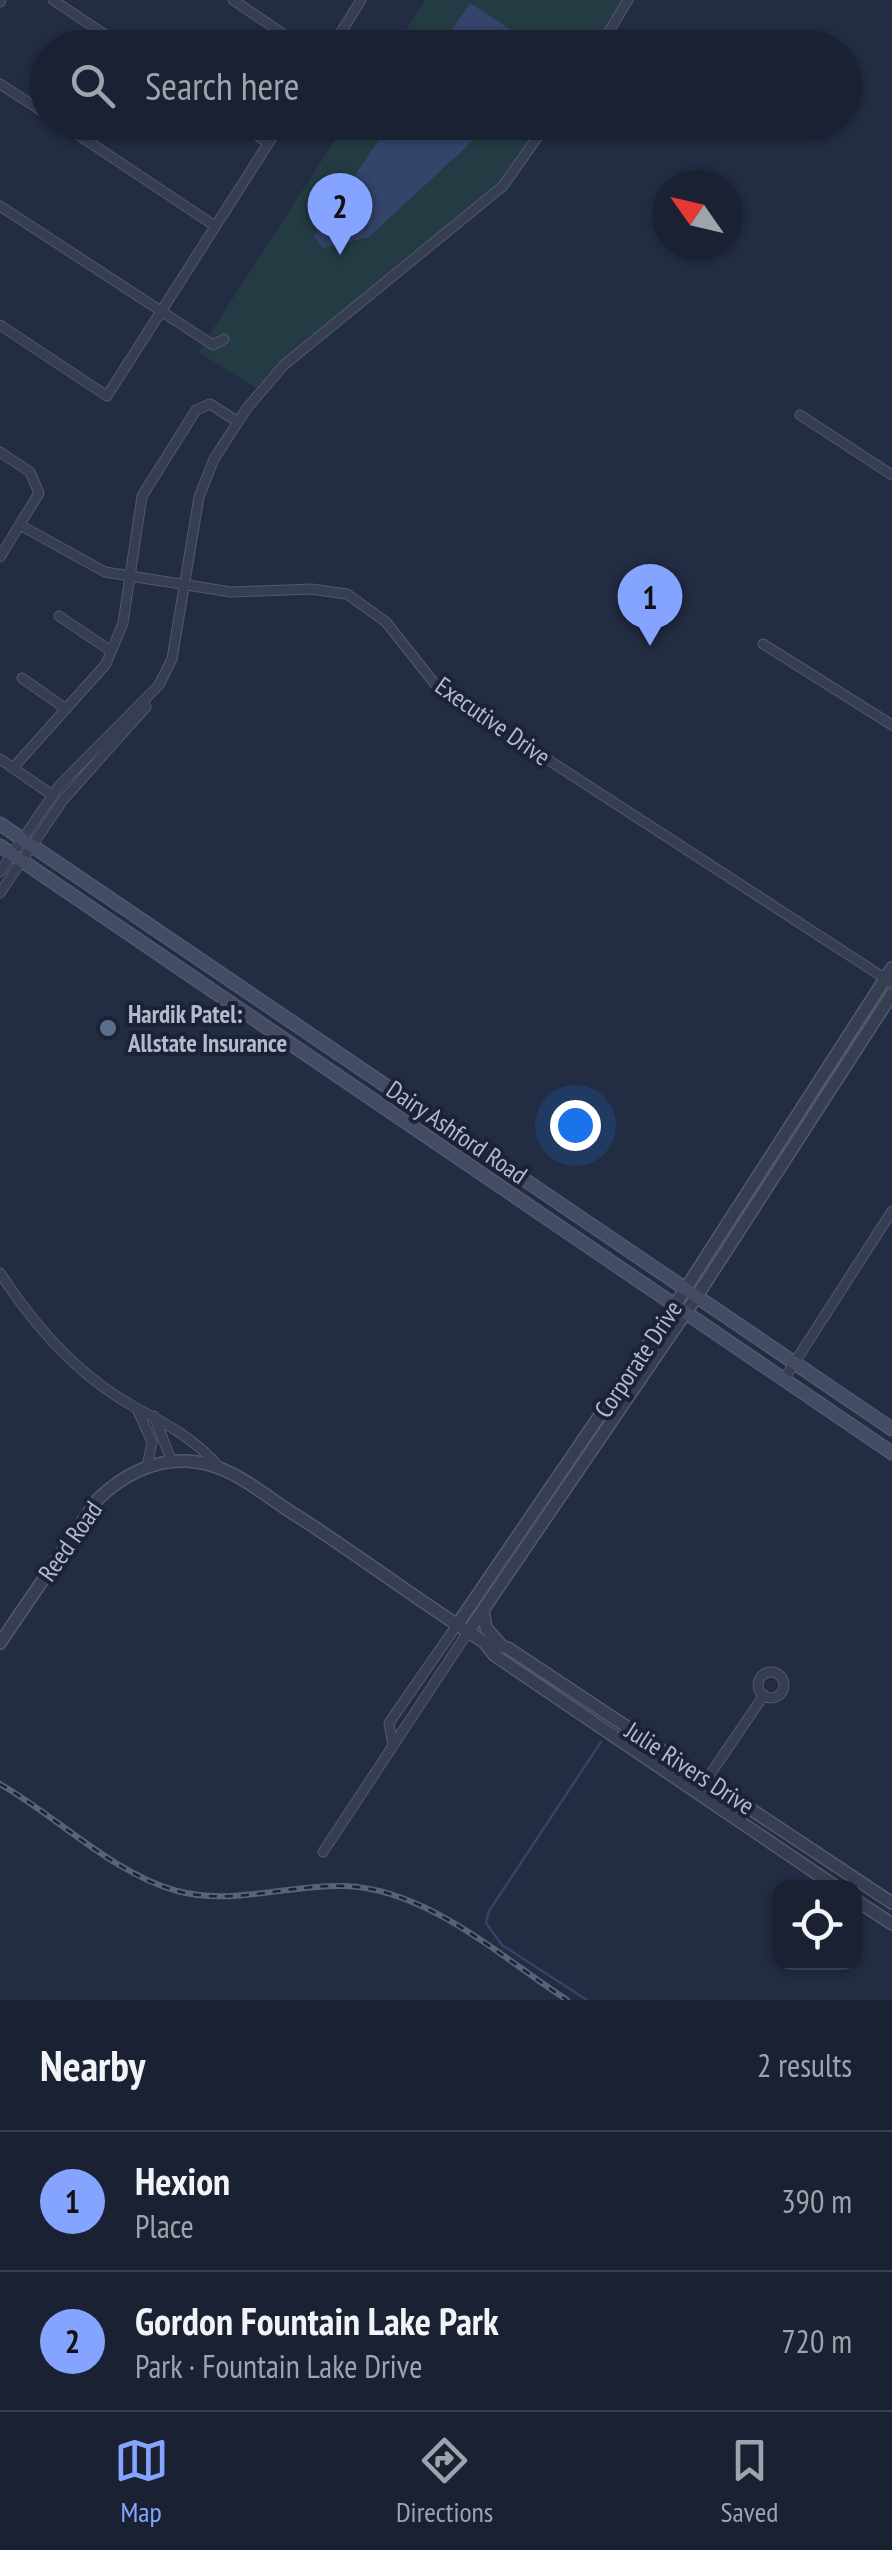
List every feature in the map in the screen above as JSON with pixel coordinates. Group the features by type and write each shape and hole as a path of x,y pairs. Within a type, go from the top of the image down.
{"main road":[{"name":"Dairy Ashford Road","path":"0,824 892,1430"},
{"name":"Dairy Ashford Road","path":"12,854 892,1453"},
{"path":"152,951 164,935"},
{"path":"289,1046 300,1028"},
{"path":"364,1097 377,1079"}],"street":[{"path":"54,0 98,30"},
{"path":"232,0 277,30"},
{"path":"342,30 360,0"},
{"path":"610,30 628,0"},
{"path":"0,84 30,103"},
{"path":"86,140 216,226"},
{"path":"0,326 107,396 268,142 265,140"},
{"path":"27,842 52,795 136,704 144,702 172,658 199,496 214,458 238,422 284,365 503,186 535,140"},
{"path":"0,206 214,346 224,339"},
{"path":"13,768 106,664 122,623 126,576 142,496 196,410 210,404 238,422"},
{"path":"800,416 892,475"},
{"path":"0,452 30,472 39,486 36,500 0,557"},
{"name":"Executive Drive","path":"20,525 89,566 126,576 230,592 325,590 359,600 386,622 435,684 452,698 890,977"},
{"path":"58,616 111,651"},
{"path":"763,644 892,726"},
{"path":"22,678 66,709"},
{"path":"0,872 146,707 144,702"},
{"path":"90,752 98,760"},
{"path":"0,759 52,795"},
{"path":"0,893 12,854"},
{"name":"Corporate Drive","path":"323,1852 447,1665 463,1629 681,1308 890,977"},
{"name":"Corporate Drive","path":"738,1220 892,994"},
{"path":"784,1379 892,1212"},
{"name":"Julie Rivers Drive","path":"0,1273 22,1307 60,1351 138,1409 205,1450 220,1468 344,1544 484,1642 494,1655 827,1880"},
{"path":"138,1409 152,1442 147,1467"},
{"path":"154,1416 172,1462"},
{"name":"Reed Road","path":"0,1642 98,1499 117,1482 147,1467 172,1462 220,1468"},
{"name":"Corporate Drive","path":"393,1746 389,1724 436,1658 483,1612 575,1465"},
{"path":"483,1612 486,1628 501,1645"},
{"name":"Julie Rivers Drive","path":"484,1642 501,1645 645,1737 892,1903"},
{"path":"436,1658 447,1665"},
{"path":"698,1792 764,1696"},
{"path":"634,1748 645,1737"},
{"path":"819,1874 828,1860"},
{"path":"862,1903 892,1924"}],"shaded area":[{"path":"425,0 628,0 609,30 406,30"},
{"path":"335,140 536,140 503,186 327,330 261,391 198,352"}],"water":[{"path":"470,3 511,30 452,30"},
{"path":"379,140 474,140 369,237 323,248 314,237"}],"waterway":[{"path":"587,2000 502,1945 486,1923 489,1911 601,1742"}],"railway":[{"path":"0,1784 108,1858 153,1883 177,1891 219,1896 324,1886 375,1890 405,1899 462,1928 567,2000"}],"place":[{"name":"Gordon Fountain Lake Park","path":"340,255"},
{"name":"Hexion","path":"650,646"},
{"name":"Hardik Patel: Allstate Insurance","path":"108,1028"}]}
